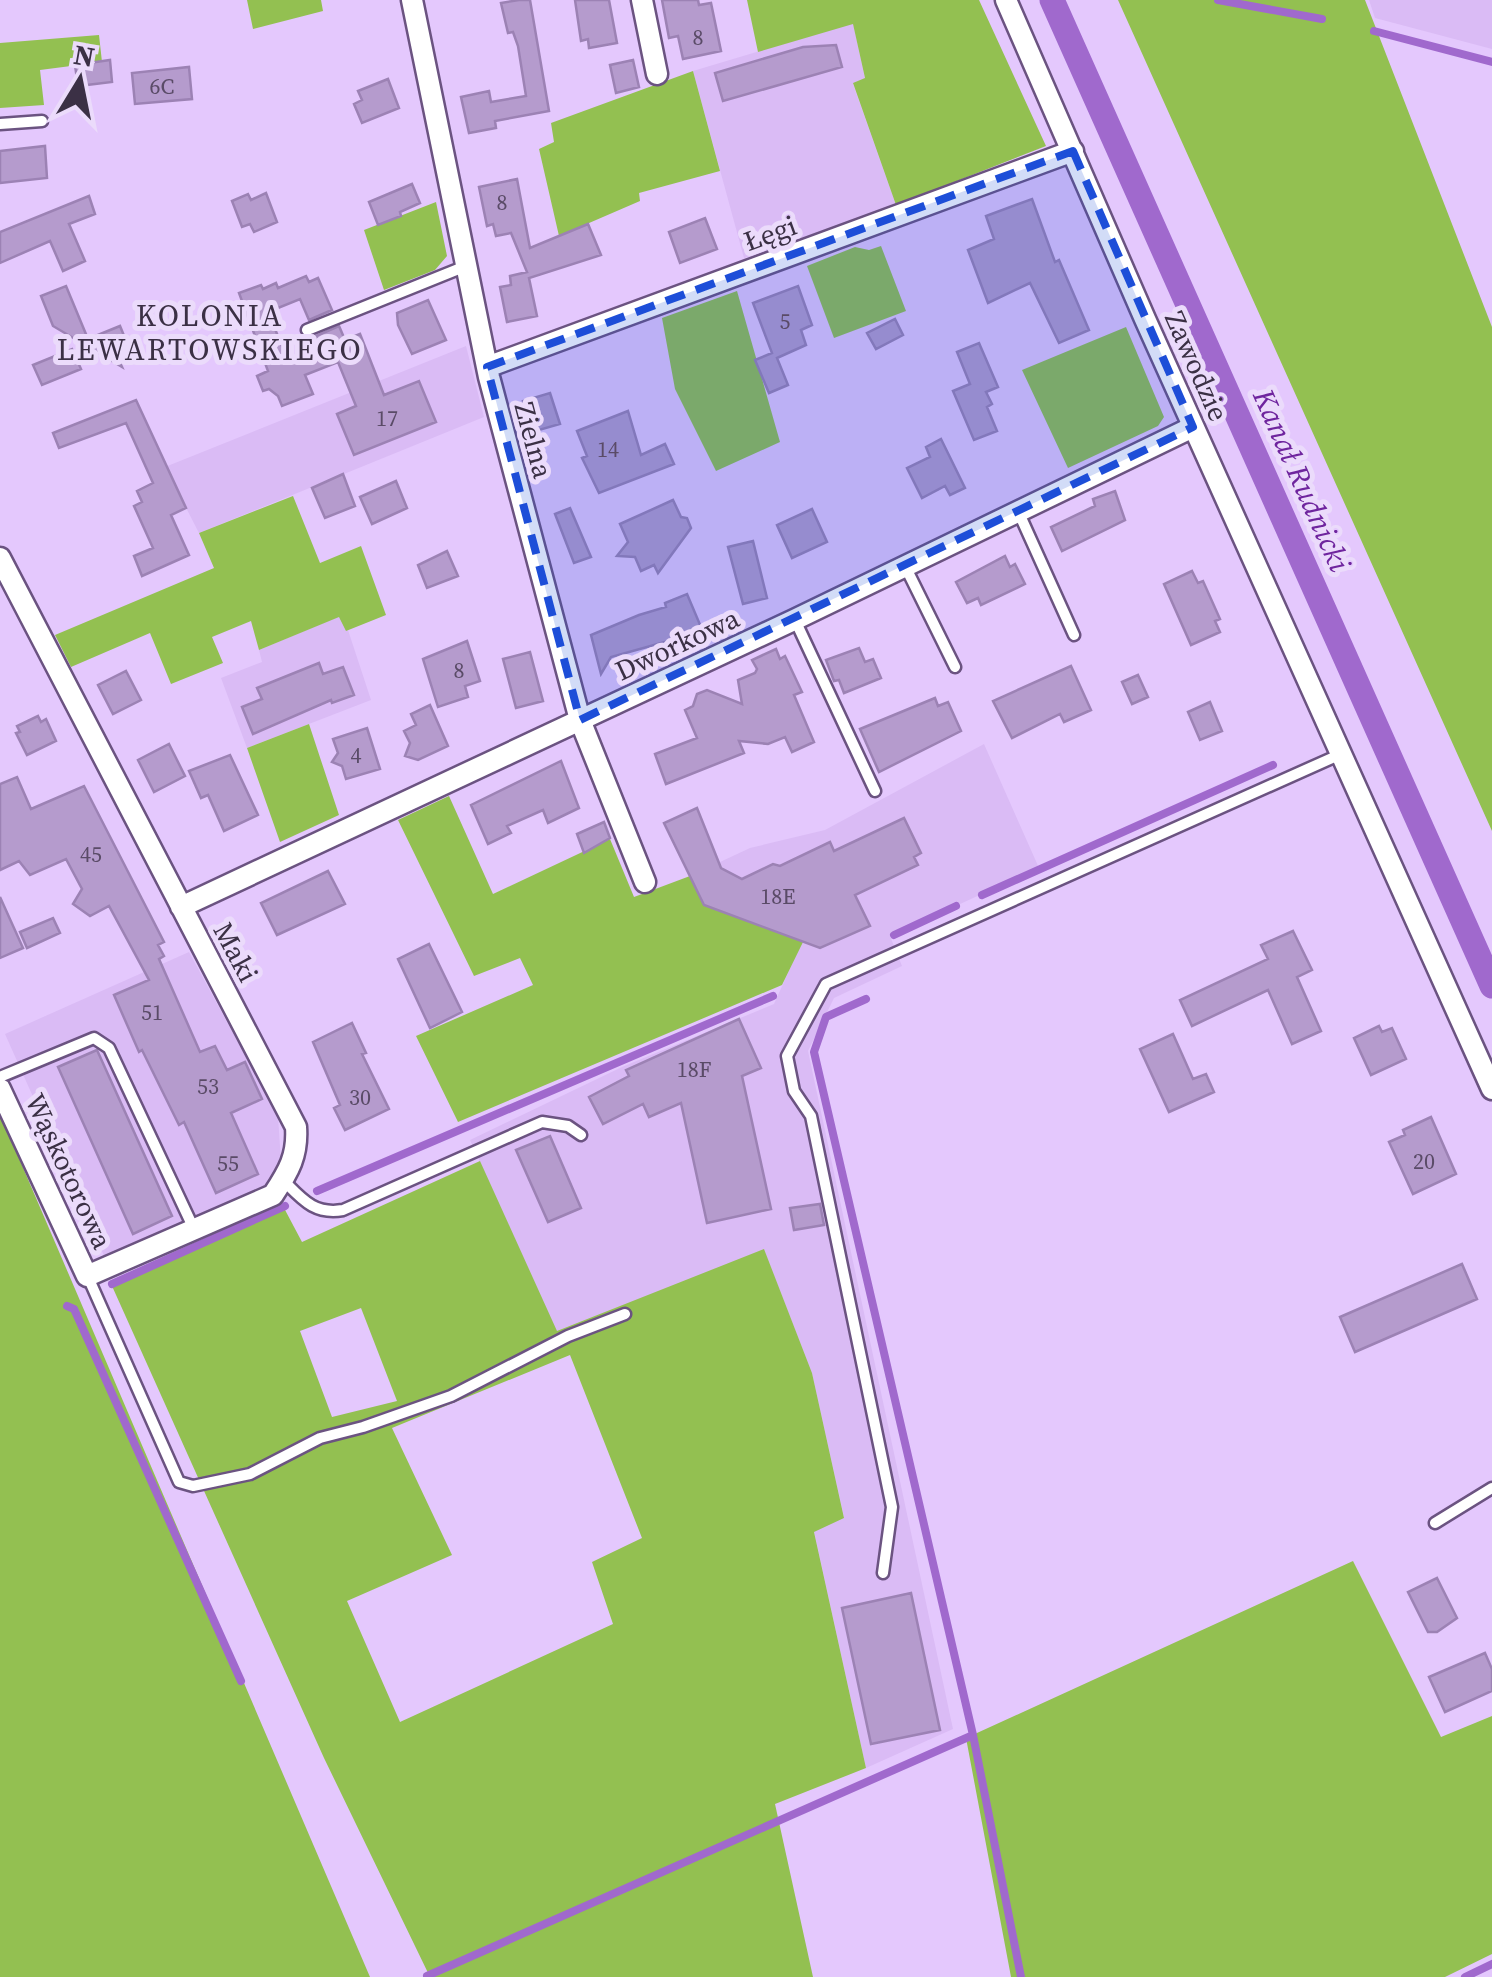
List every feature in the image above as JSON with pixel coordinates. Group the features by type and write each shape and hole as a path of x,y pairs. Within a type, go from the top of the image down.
{"street":[{"name":"Zielna","path":"412,0 487,367 580,720 644,882"},
{"path":"642,0 656,74"},
{"name":"Zawodzie","path":"1006,0 1492,1089"},
{"name":"Łęgi","path":"487,367 1072,151"},
{"name":"Dworkowa","path":"182,908 794,620 1194,426"},
{"name":"Maki","path":"0,558 296,1126 297,1148 283,1180"},
{"name":"Wąskotorowa","path":"0,1089 87,1276"},
{"path":"87,1276 273,1194 283,1180"}],"lane":[{"path":"0,124 42,121"},
{"path":"307,330 466,266"},
{"path":"1018,512 1074,635"},
{"path":"905,566 955,667"},
{"path":"794,620 875,791"},
{"path":"883,1574 892,1507 812,1116 794,1091 787,1056 826,984 1342,753"},
{"path":"0,1077 94,1038 110,1048 194,1229"},
{"path":"283,1180 311,1208 327,1213 343,1210 542,1122 568,1126 581,1135"},
{"path":"87,1276 179,1482 194,1486 250,1474 320,1438 451,1396 568,1336 624,1314"},
{"path":"1435,1523 1492,1488"}],"highlighted area":[{"path":"1073,151 1193,427 580,720 487,367"}],"shaded area":[{"path":"1369,0 1492,0 1492,49 1375,18"},
{"path":"853,23 865,79 853,84 896,205 744,258 693,71"},
{"path":"466,346 484,417 199,533 165,467"},
{"path":"340,616 371,700 247,748 221,678 262,662 259,650"},
{"path":"984,744 1039,868 890,936 902,966 834,998 808,1051 953,1729 866,1768 814,1531 844,1517 812,1373 764,1250 557,1332 470,1140 622,1067 774,1004 802,942 704,905 690,876 750,848 825,830"},
{"path":"189,952 278,1116 281,1162 268,1188 105,1258 5,1034"}],"green space":[{"path":"247,0 321,0 323,11 253,29"},
{"path":"747,0 979,0 1046,146 896,205 853,83 865,78 853,24 758,52"},
{"path":"1118,0 1365,0 1492,327 1492,831"},
{"path":"99,35 102,62 40,70 44,105 0,108 0,43"},
{"path":"693,71 720,171 639,193 640,201 559,236 539,149 554,142 551,123"},
{"path":"436,202 447,256 435,270 384,290 364,230"},
{"path":"881,246 906,311 834,338 807,266 855,247 869,250"},
{"path":"737,291 780,442 716,471 675,389 662,318"},
{"path":"1126,327 1164,417 1158,426 1068,468 1022,370"},
{"path":"293,496 320,563 361,546 386,615 346,631 339,617 259,650 251,621 212,637 223,663 171,684 150,633 71,667 55,635 214,568 199,533"},
{"path":"309,724 339,815 280,842 247,748"},
{"path":"449,796 493,894 610,839 634,897 690,876 704,905 803,942 782,985 458,1122 416,1036 533,985 520,958 474,976 398,820"},
{"path":"0,1114 370,1977 0,1977"},
{"path":"480,1161 557,1331 764,1249 812,1373 844,1518 814,1532 866,1768 775,1804 813,1977 430,1977 324,1758 112,1286 284,1208 302,1242","holes":["361,1308 397,1401 332,1417 300,1331","570,1355 642,1538 592,1562 613,1624 400,1722 347,1601 452,1555 392,1428"]},
{"path":"1353,1561 1441,1737 1492,1716 1492,1954 1445,1977 1011,1977 966,1738"}],"building":[{"path":"530,0 549,111 495,121 496,128 469,133 461,97 489,91 491,102 526,96 518,46 513,32 508,33 501,3"},
{"path":"575,0 609,0 617,43 589,48 588,39 581,41"},
{"path":"662,0 711,3 721,51 683,59 678,36 669,38"},
{"path":"836,45 842,67 723,101 715,73 803,47"},
{"path":"110,60 112,82 78,86 75,65"},
{"path":"633,60 639,87 616,93 610,65"},
{"path":"189,67 192,99 135,104 132,73"},
{"path":"388,79 399,108 362,123 354,104 362,100 358,91"},
{"path":"45,146 47,178 0,183 0,151"},
{"path":"517,179 530,248 588,224 601,255 529,278 537,316 507,322 500,287 511,285 510,276 527,272 511,233 496,236 493,224 487,226 479,187"},
{"path":"412,184 420,203 378,225 369,202"},
{"path":"266,193 277,222 254,232 250,224 242,227 232,201 248,194 251,200"},
{"path":"89,196 95,214 69,224 85,261 63,271 50,241 0,263 0,232"},
{"path":"1032,199 1055,262 1059,260 1089,330 1059,343 1030,283 988,303 968,250 994,239 986,216"},
{"path":"705,218 717,249 680,263 669,232"},
{"path":"306,276 309,282 318,278 332,310 309,320 300,299 268,312 289,363 322,349 316,336 339,326 345,340 360,334 384,395 419,381 436,422 354,455 337,414 356,406 338,362 305,375 313,394 282,406 278,396 269,389 263,391 257,376 268,371 239,293 276,283 278,288"},
{"path":"66,286 88,339 120,326 127,343 114,349 122,367 53,326 41,296"},
{"path":"798,286 812,325 801,330 806,345 777,358 788,385 769,393 755,360 772,353 753,303"},
{"path":"428,300 446,340 412,354 398,325 397,313"},
{"path":"895,319 903,335 876,349 867,333"},
{"path":"979,343 998,387 986,392 992,404 987,407 997,431 974,440 953,391 970,384 957,352"},
{"path":"72,349 81,369 42,385 33,365"},
{"path":"550,393 560,424 532,432 523,401"},
{"path":"136,400 186,508 171,515 189,555 142,576 134,556 153,548 134,506 142,502 137,491 153,483 126,423 59,448 53,433"},
{"path":"628,411 641,455 665,444 674,464 599,493 582,458 587,456 577,431"},
{"path":"941,439 965,488 950,495 945,486 922,498 907,468 930,457 926,447"},
{"path":"343,474 355,506 325,518 312,488"},
{"path":"396,481 407,508 372,524 360,497"},
{"path":"1115,491 1125,520 1062,551 1051,527 1095,506 1093,499"},
{"path":"673,500 691,528 658,573 654,565 641,571 635,557 617,556 628,542 620,524"},
{"path":"570,508 591,557 574,563 555,514"},
{"path":"812,509 827,542 792,558 777,525"},
{"path":"753,541 767,598 743,604 728,547"},
{"path":"447,551 458,576 427,588 418,565"},
{"path":"1005,556 1010,567 1015,564 1025,584 981,605 978,598 967,603 956,582"},
{"path":"1192,571 1198,583 1203,581 1220,619 1215,621 1220,632 1191,645 1164,584"},
{"path":"687,594 701,627 672,640 611,657 601,674 591,635 666,607 665,603"},
{"path":"467,641 480,681 465,686 468,697 438,707 423,659"},
{"path":"859,648 865,662 873,659 881,678 844,693 839,680 834,681 826,660"},
{"path":"776,649 780,659 785,656 802,692 794,695 814,742 792,752 785,737 768,744 739,741 744,753 666,784 655,754 697,738 685,710 693,706 697,694 707,690 742,704 738,680 755,673 752,660"},
{"path":"530,652 543,701 516,708 503,659"},
{"path":"319,663 323,674 343,667 354,695 332,703 331,700 253,734 242,707 262,699 257,688"},
{"path":"1071,666 1091,710 1064,722 1060,714 1012,738 993,701"},
{"path":"126,671 141,700 113,714 98,685"},
{"path":"1138,675 1148,697 1132,704 1122,682"},
{"path":"935,698 938,706 948,702 961,731 879,772 860,729"},
{"path":"1210,702 1222,731 1200,740 1188,712"},
{"path":"430,705 448,746 418,760 405,756 410,743 404,731 416,725 411,714"},
{"path":"38,716 41,722 46,719 56,741 27,755 16,733 20,732 17,726"},
{"path":"367,728 380,769 346,779 342,766 332,762 338,753 333,739"},
{"path":"169,744 185,776 154,792 138,760"},
{"path":"230,755 258,815 224,831 208,795 201,798 189,771"},
{"path":"561,761 579,808 548,823 543,810 507,826 511,833 488,844 471,805"},
{"path":"17,777 31,809 84,786 164,942 158,945 164,956 159,959 200,1052 215,1046 227,1070 245,1062 262,1099 231,1113 258,1174 216,1193 184,1122 179,1125 142,1050 139,1052 114,995 149,980 109,906 90,916 73,904 82,889 66,859 30,875 19,861 0,870 0,784"},
{"path":"697,808 721,868 742,879 830,842 834,851 904,818 921,853 914,857 918,865 855,895 870,926 820,948 704,905 664,823"},
{"path":"604,822 610,838 584,853 577,834"},
{"path":"328,871 345,904 277,935 261,903"},
{"path":"0,897 23,948 0,958"},
{"path":"53,918 60,933 27,948 20,932"},
{"path":"1293,931 1312,970 1297,977 1321,1031 1292,1044 1268,990 1192,1026 1180,1000 1268,959 1261,945"},
{"path":"429,944 462,1012 430,1028 398,959"},
{"path":"739,1019 761,1068 742,1076 771,1209 707,1223 681,1103 649,1117 643,1104 603,1124 589,1097 629,1076 626,1070"},
{"path":"352,1023 366,1053 362,1054 389,1109 345,1130 334,1108 340,1105 313,1042"},
{"path":"1379,1026 1382,1032 1392,1028 1406,1059 1371,1075 1354,1038"},
{"path":"1173,1034 1193,1079 1206,1074 1214,1092 1169,1112 1140,1049"},
{"path":"97,1050 172,1216 133,1234 58,1067"},
{"path":"1431,1117 1456,1174 1413,1194 1389,1142 1405,1135 1403,1130"},
{"path":"550,1136 581,1208 548,1222 516,1150"},
{"path":"820,1204 824,1225 794,1230 790,1208"},
{"path":"1462,1264 1477,1299 1355,1352 1340,1317"},
{"path":"1437,1578 1457,1618 1437,1632 1428,1632 1408,1592"},
{"path":"911,1593 940,1730 871,1744 842,1608"},
{"path":"1485,1653 1492,1669 1492,1691 1445,1712 1429,1677"}],"waterway":[{"name":"Kanał Rudnicki","path":"1052,0 1492,986"},
{"path":"1218,0 1322,19"},
{"path":"1374,31 1492,62"},
{"path":"982,895 1273,765"},
{"path":"894,935 956,906"},
{"path":"317,1191 773,996"},
{"path":"866,999 826,1017 814,1052 973,1735 1021,1977"},
{"path":"112,1284 285,1206"},
{"path":"67,1306 74,1309 241,1681"},
{"path":"427,1976 973,1735"},
{"path":"1465,1977 1492,1964"}],"district":[{"name":"KOLONIA LEWARTOWSKIEGO","path":"210,332"}]}
